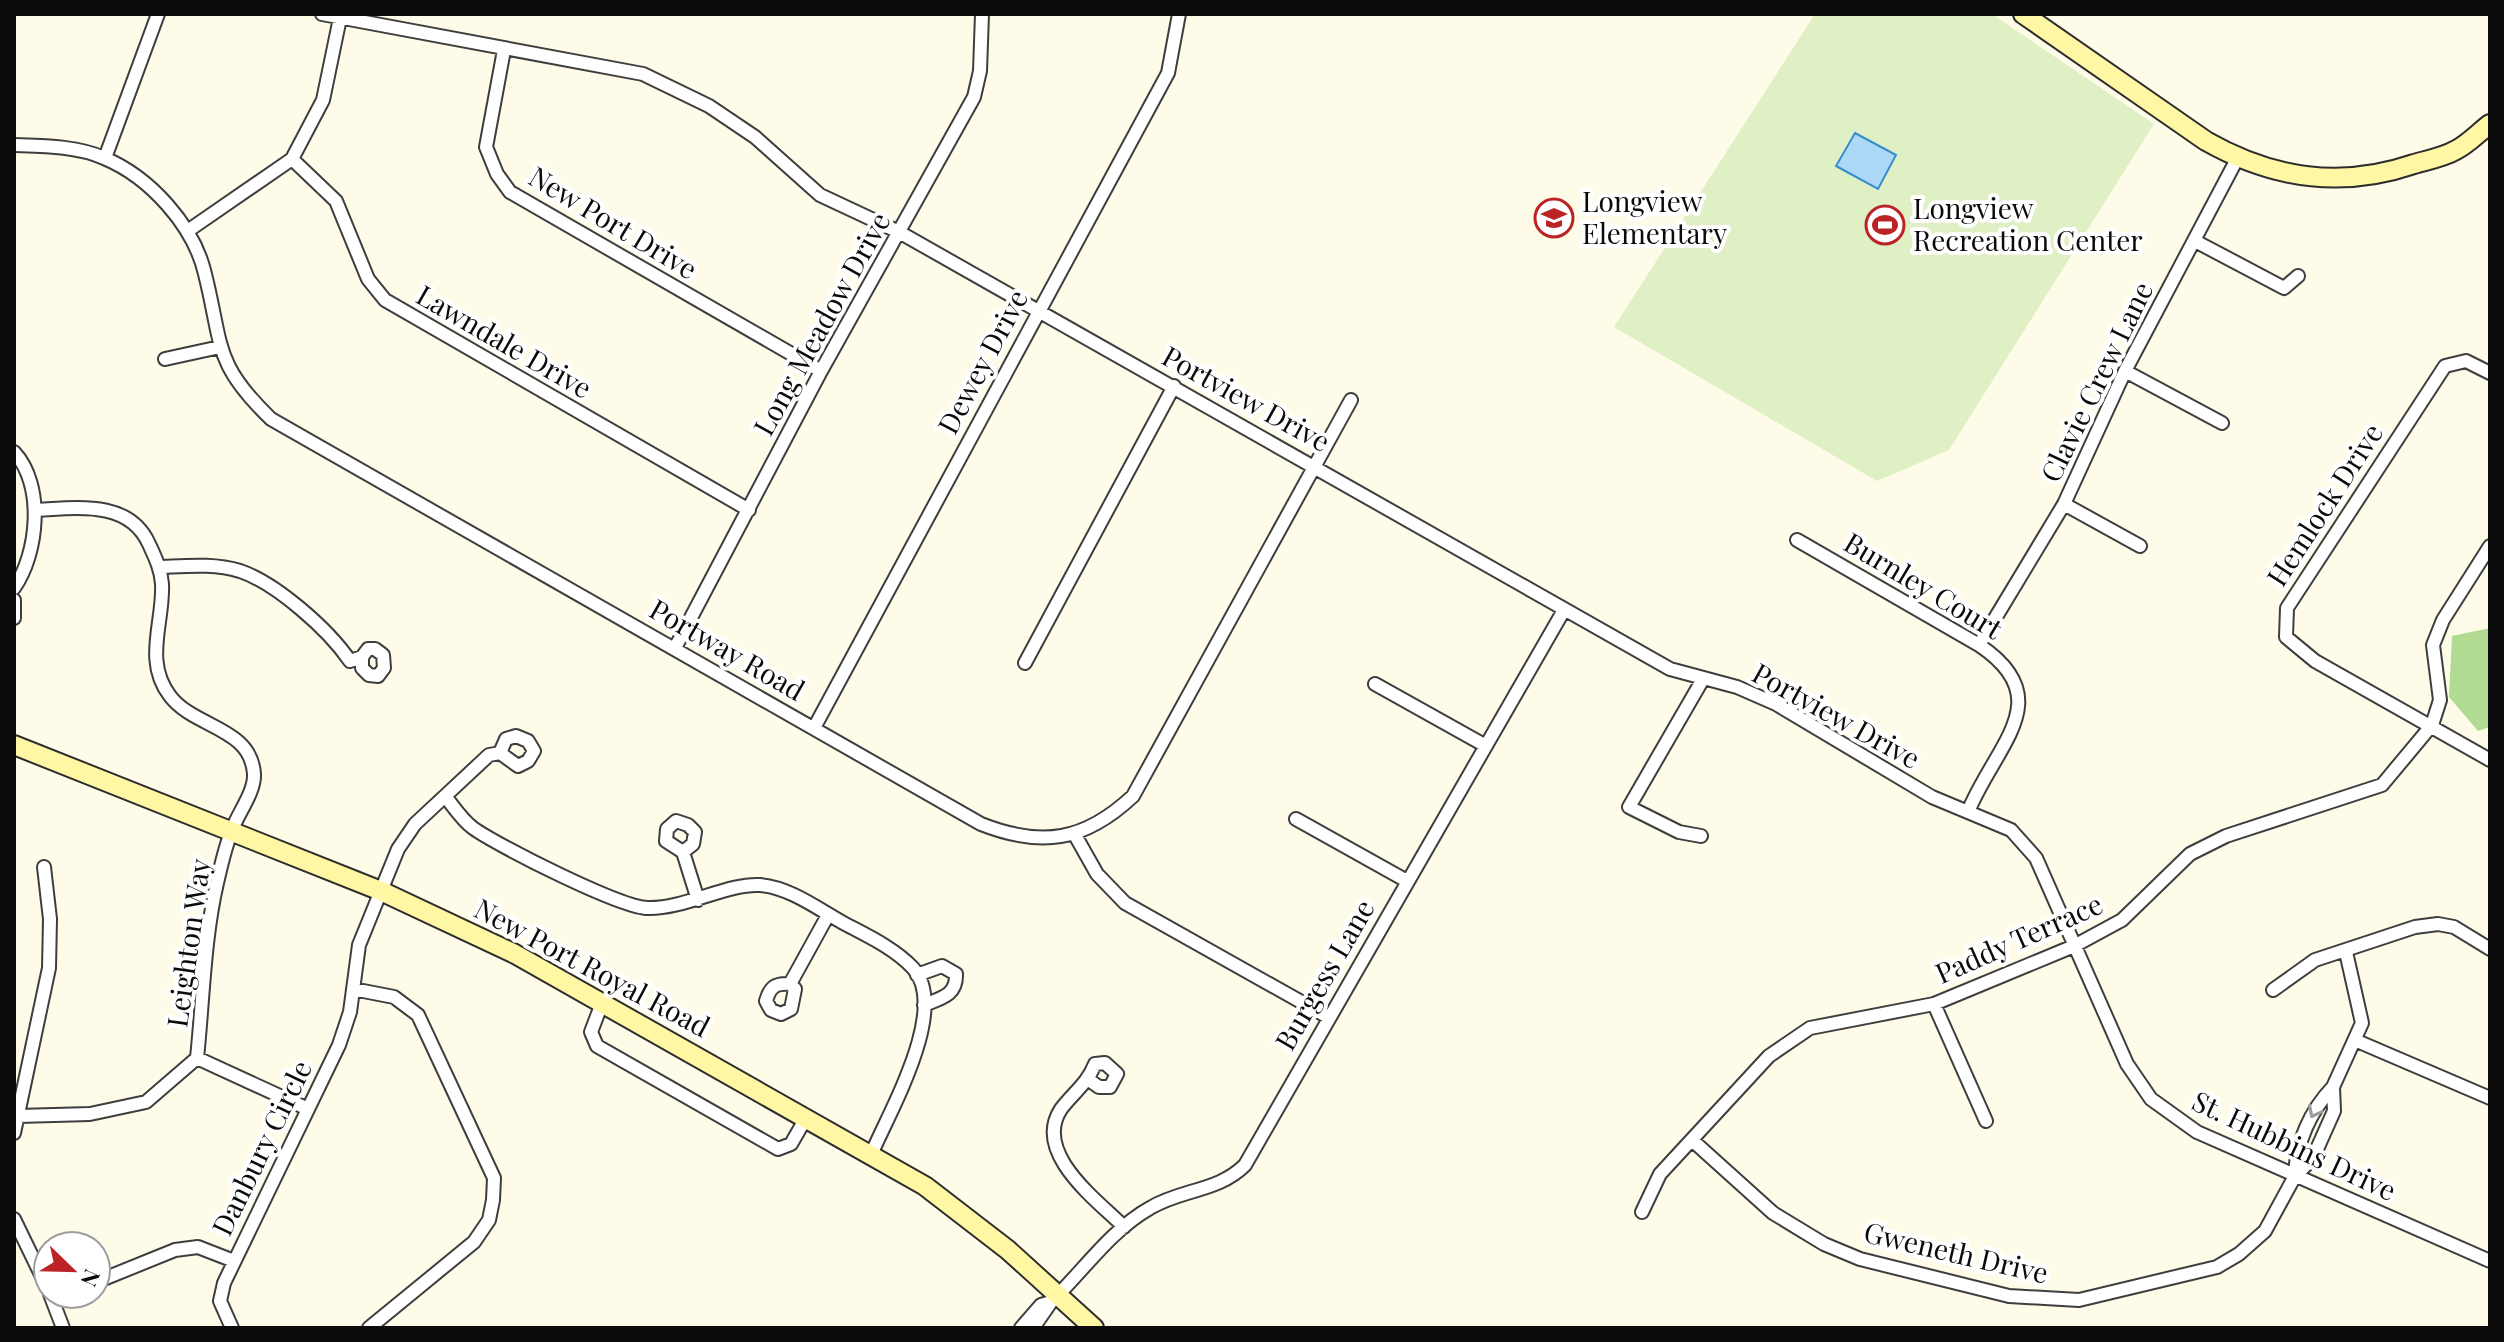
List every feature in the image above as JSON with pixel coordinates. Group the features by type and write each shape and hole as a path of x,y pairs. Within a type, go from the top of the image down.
{"street":[{"path":"105,158 158,14"},
{"name":"Portview Drive","path":"322,14 643,74 709,106 755,137 820,195 899,232 1670,669 1737,687 1776,704 1932,797 2011,830 2025,842 2036,858 2074,946"},
{"name":"Long Meadow Drive","path":"675,648 821,371 974,97 980,71 982,14"},
{"name":"Dewey Drive","path":"814,728 1168,73 1179,14"},
{"path":"2023,14 2206,141 2237,159 2300,177 2339,180 2395,171 2455,150 2490,124"},
{"path":"189,230 292,159 323,100 340,18"},
{"name":"New Port Drive","path":"504,50 486,147 510,192 821,371"},
{"name":"Portway Road","path":"14,145 57,147 105,158 148,187 189,230 205,271 225,365 243,392 271,419 981,824 1008,835 1045,838 1075,835 1107,821 1133,796 1351,400"},
{"name":"Lawndale Drive","path":"292,159 336,201 368,279 385,300 749,510"},
{"name":"Clavie Crew Lane","path":"1979,645 2064,504 2125,371 2237,159"},
{"path":"2195,241 2284,288 2298,276"},
{"path":"165,359 220,347"},
{"name":"Hemlock Drive","path":"2490,373 2466,361 2445,366 2287,608 2284,622 2286,637 2315,661 2490,760"},
{"path":"2125,371 2222,423"},
{"path":"1025,663 1174,386"},
{"path":"14,452 26,477 35,510 35,530 26,572 14,588"},
{"path":"2064,504 2140,546"},
{"path":"35,510 80,507 109,510 129,519 146,537 159,567 205,565 241,571 269,586 311,618 350,661 362,657"},
{"name":"Burnley Court","path":"1797,540 1979,645 2007,665 2020,690 2018,717 1968,812"},
{"path":"2432,725 2440,700 2433,645 2443,620 2490,546"},
{"name":"Leighton Way","path":"18,1116 90,1114 146,1102 197,1058 217,886 231,831 254,780 253,761 241,741 183,709 168,695 157,668 154,649 162,586 159,567"},
{"path":"14,600 14,618"},
{"name":"Burgess Lane","path":"1055,1298 1124,1227 1151,1206 1222,1183 1245,1165 1564,610"},
{"path":"1701,836 1679,832 1629,807 1703,679"},
{"path":"1375,684 1486,746"},
{"name":"Paddy Terrace","path":"1642,1212 1660,1174 1769,1056 1810,1028 1934,1004 2074,946 2122,920 2190,854 2226,836 2382,785 2432,725"},
{"name":"New Port Royal Road","path":"14,745 381,891 515,954 925,1186 1094,1328"},
{"name":"Danbury Circle","path":"232,1328 220,1301 234,1261 339,1045 353,989 359,945 398,849 415,824 489,755 500,753"},
{"path":"445,796 471,827 619,903 647,908 698,900 758,885 779,889 887,947 917,975 925,993 921,1038 871,1155"},
{"path":"1296,819 1407,881"},
{"path":"1075,835 1097,874 1125,903 1328,1017"},
{"path":"683,852 698,900"},
{"path":"14,1133 49,968 50,919 44,867"},
{"path":"790,984 828,915"},
{"path":"2273,990 2315,960 2415,927 2438,924 2454,927 2490,949"},
{"name":"St. Hubbins Drive","path":"2074,946 2127,1064 2151,1099 2197,1132 2490,1261"},
{"path":"2295,1176 2296,1151 2318,1102 2333,1087 2357,1041 2362,1023 2346,952"},
{"path":"917,975 942,966 956,974 956,985 949,996 924,1005"},
{"path":"353,989 394,997 418,1015 494,1178 489,1220 474,1242 369,1328"},
{"path":"602,1003 591,1032 597,1046 778,1149 791,1144 806,1118"},
{"path":"1934,1004 1986,1121"},
{"path":"2357,1041 2490,1098"},
{"path":"197,1058 308,1109"},
{"path":"1089,1080 1059,1112 1054,1140 1068,1171 1124,1227"},
{"path":"2295,1176 2313,1158 2334,1111 2333,1087"},
{"name":"Gweneth Drive","path":"1692,1140 1773,1213 1824,1244 1860,1259 2009,1296 2047,1301 2079,1300 2217,1267 2265,1231 2295,1176"},
{"path":"14,1219 32,1255"},
{"path":"112,1276 175,1250 198,1247 234,1261"},
{"path":"1021,1328 1041,1305 1055,1298"},
{"path":"1033,1328 1055,1298"}],"green space":[{"name":"Longview Recreation Center","path":"1815,14 1992,14 2154,124 1949,450 1877,481 1614,327"},
{"path":"2490,628 2490,727 2478,731 2449,697 2452,636"}],"water":[{"path":"1855,133 1896,155 1878,189 1836,166"}],"place":[{"name":"Longview Elementary","path":"1554,218"},
{"name":"Longview Recreation Center","path":"1885,225"}]}
